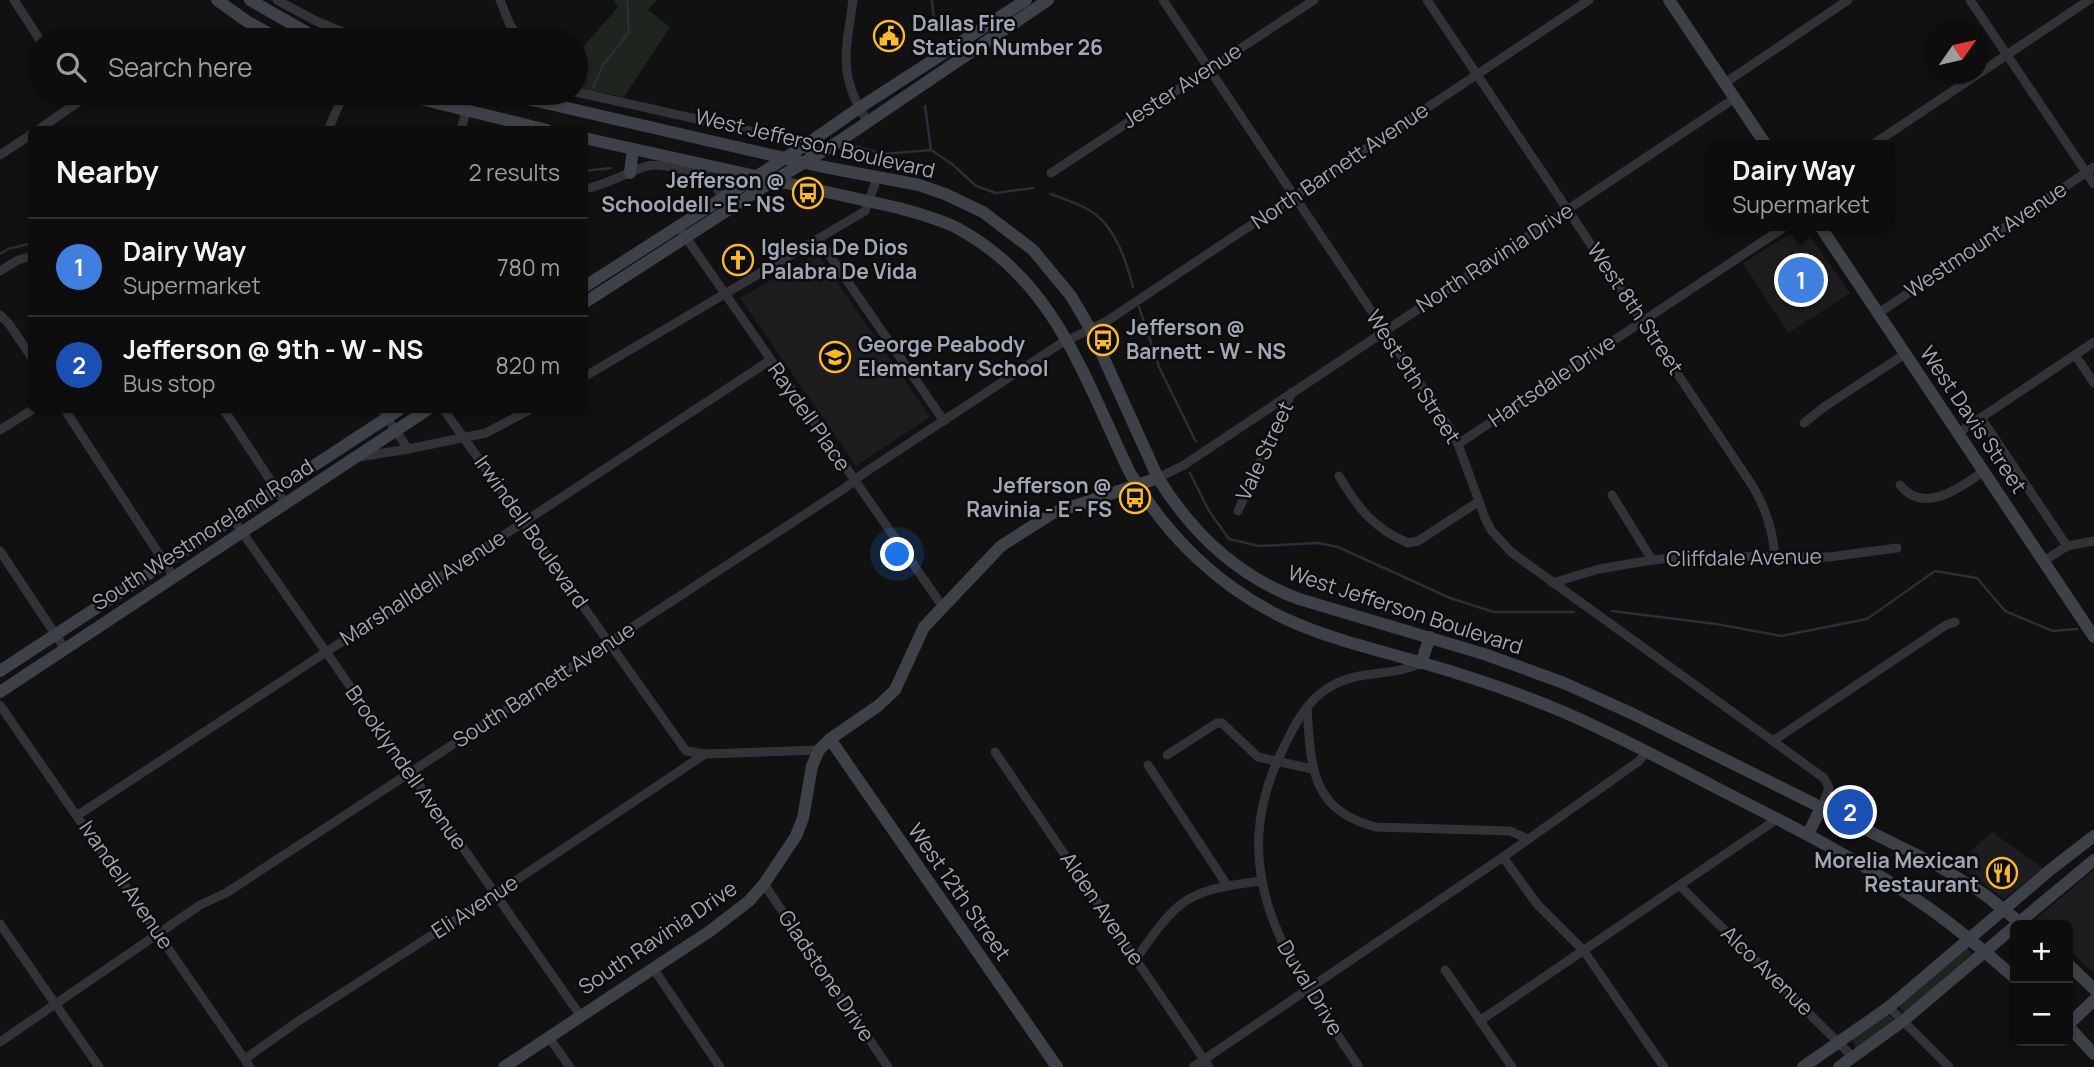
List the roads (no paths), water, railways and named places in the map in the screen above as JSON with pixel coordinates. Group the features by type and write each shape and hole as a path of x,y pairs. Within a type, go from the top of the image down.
{"main road":[{"path":"217,0 232,4 265,28"},
{"path":"250,0 299,28"},
{"path":"807,155 838,142 868,122 1026,0"},
{"path":"588,300 776,179 859,108 1048,0"},
{"path":"1669,0 1763,140"},
{"path":"443,105 530,126"},
{"name":"West Jefferson Boulevard","path":"555,105 787,157 807,155 848,171 945,194 999,223 1033,250 1059,279 1091,330 1158,478 1172,500 1196,530 1256,579 1299,598 1524,668 1604,700 1937,865 2005,910 2014,920"},
{"name":"West Jefferson Boulevard","path":"588,139 870,202 944,223 983,244 1003,259 1036,292 1052,314 1136,484 1156,514 1204,565 1245,595 1287,620 1534,700 1646,752 1808,834 1894,884 1970,939 2010,974"},
{"path":"838,142 834,150 836,160 848,171"},
{"path":"630,173 633,149"},
{"path":"588,284 787,157"},
{"name":"West Davis Street","path":"1823,231 2094,637"},
{"name":"South Westmoreland Road","path":"0,671 277,491 384,413"},
{"name":"South Westmoreland Road","path":"0,692 422,413"},
{"name":"South Ravinia Drive","path":"503,1067 741,909 764,884 796,836 803,818 819,750 895,690 923,627 1001,546 1044,517 1158,478"},
{"path":"1421,663 1430,637"},
{"name":"West 12th Street","path":"830,739 1056,1067"},
{"path":"1808,834 1822,806"},
{"path":"1803,1067 1889,1007 2094,836"},
{"path":"2024,920 2094,860"},
{"path":"1839,1067 1903,1021 2010,932"},
{"path":"2073,969 2094,989"},
{"path":"2073,1021 2094,1000"},
{"path":"2073,1031 2094,1054"}],"street":[{"path":"14,0 32,28"},
{"path":"277,0 333,28"},
{"path":"500,0 512,28"},
{"path":"853,0 845,68 850,91 868,122"},
{"name":"West 9th Street","path":"1163,0 1449,427 1458,444 1478,502 1501,542 1552,583 1828,782 1829,788 1822,806"},
{"name":"Jester Avenue","path":"1051,173 1314,0"},
{"name":"West 8th Street","path":"1427,0 1760,498 1773,533 1775,557"},
{"name":"North Barnett Avenue","path":"1091,330 1589,0"},
{"path":"1725,83 1848,0"},
{"path":"1970,0 2090,170 2094,184"},
{"path":"1880,140 2089,0"},
{"path":"588,95 745,129 807,155"},
{"name":"North Ravinia Drive","path":"1184,465 1735,98"},
{"path":"44,126 74,105"},
{"path":"330,126 339,105"},
{"path":"462,126 466,111"},
{"path":"0,155 28,137"},
{"path":"588,188 614,181 645,166 665,164 737,188"},
{"name":"Westmount Avenue","path":"1879,313 2090,170"},
{"path":"588,375 865,211 878,176"},
{"path":"709,179 718,189 721,198"},
{"name":"Raydell Place","path":"678,226 769,361 943,607"},
{"name":"Hartsdale Drive","path":"1458,444 1778,231"},
{"path":"819,240 944,421"},
{"path":"0,271 28,257"},
{"path":"0,315 28,352"},
{"name":"South Barnett Avenue","path":"0,1042 200,905 226,893 944,421 1067,341 1091,330"},
{"path":"1958,433 2094,342"},
{"path":"1804,424 1824,407 1905,354"},
{"path":"2075,355 2094,383"},
{"name":"Marshalldell Avenue","path":"78,815 769,361"},
{"name":"Vale Street","path":"1238,511 1292,392"},
{"path":"0,430 28,412"},
{"path":"67,413 174,577"},
{"path":"226,413 286,504"},
{"path":"384,413 408,449"},
{"name":"Irwindell Boulevard","path":"446,413 681,746 690,753 705,754 819,750"},
{"path":"358,457 465,439 486,433 523,413"},
{"name":"West Davis Street","path":"1981,418 2067,547"},
{"name":"South Ravinia Drive","path":"1158,478 1184,465"},
{"path":"1900,485 1906,494 1925,499 1952,492 1984,471"},
{"path":"1339,476 1365,516 1408,543 1418,541 1478,502"},
{"path":"1612,495 1652,560"},
{"name":"Brooklyndell Avenue","path":"233,519 580,1015"},
{"path":"2044,561 2067,547 2094,541"},
{"name":"Cliffdale Avenue","path":"1552,583 1599,569 1652,560 1692,556 1829,557 1897,548"},
{"path":"0,551 65,649"},
{"path":"1773,741 1946,625 1955,622"},
{"name":"Duval Drive","path":"1359,1067 1307,990 1277,934 1262,881 1259,839 1261,814 1268,784 1291,733 1307,708 1322,692 1338,682 1372,672 1408,669 1421,663"},
{"name":"Ivandell Avenue","path":"0,705 248,1063"},
{"path":"1307,708 1312,769 1322,792 1340,812 1376,827 1510,831 1528,839"},
{"path":"1167,755 1217,723 1222,723 1258,757 1312,769"},
{"name":"Alden Avenue","path":"995,752 1207,1063"},
{"path":"1193,1067 1207,1063 1307,990 1639,761 1646,752"},
{"name":"Eli Avenue","path":"248,1063 297,1022 705,754"},
{"path":"1148,765 1227,885"},
{"path":"1481,1020 1777,819"},
{"path":"1503,857 1537,904 1584,951 1664,1067"},
{"path":"1136,959 1160,924 1178,905 1201,892 1227,885 1262,881"},
{"name":"Gladstone Drive","path":"764,884 888,1067"},
{"name":"Alco Avenue","path":"1680,886 1853,1057"},
{"path":"0,924 99,1067"},
{"path":"653,968 720,1067"},
{"path":"1445,970 1513,1067"},
{"path":"1889,1007 1949,1067"},
{"path":"548,1037 570,1067"}],"waterway":[{"path":"593,88 603,65 629,32 627,0"},
{"path":"932,0 935,29"},
{"path":"925,106 931,150"},
{"path":"850,145 884,154 931,150 952,164 976,186 996,193 1033,188"},
{"path":"588,171 611,168"},
{"path":"1051,194 1086,208 1103,222 1120,248 1133,287"},
{"path":"0,254 28,244"},
{"path":"1139,307 1159,367 1196,442"},
{"path":"1190,473 1209,511 1229,539 1259,546 1318,543 1338,547 1450,598 1494,612 1574,612"},
{"path":"1612,611 1716,624 1781,636 1867,619 1935,571 1977,578 2005,611 2053,631 2077,629"}],"place":[{"name":"Dallas Fire Station Number 26","path":"889,36"},
{"name":"Jefferson @ Schooldell - E - NS","path":"808,193"},
{"name":"Iglesia De Dios Palabra De Vida","path":"738,260"},
{"name":"Dairy Way","path":"1801,280"},
{"name":"Jefferson @ Barnett - W - NS","path":"1103,340"},
{"name":"George Peabody Elementary School","path":"835,357"},
{"name":"Jefferson @ Ravinia - E - FS","path":"1135,498"},
{"name":"Jefferson @ 9th - W - NS","path":"1850,812"},
{"name":"Morelia Mexican Restaurant","path":"2002,873"}]}
